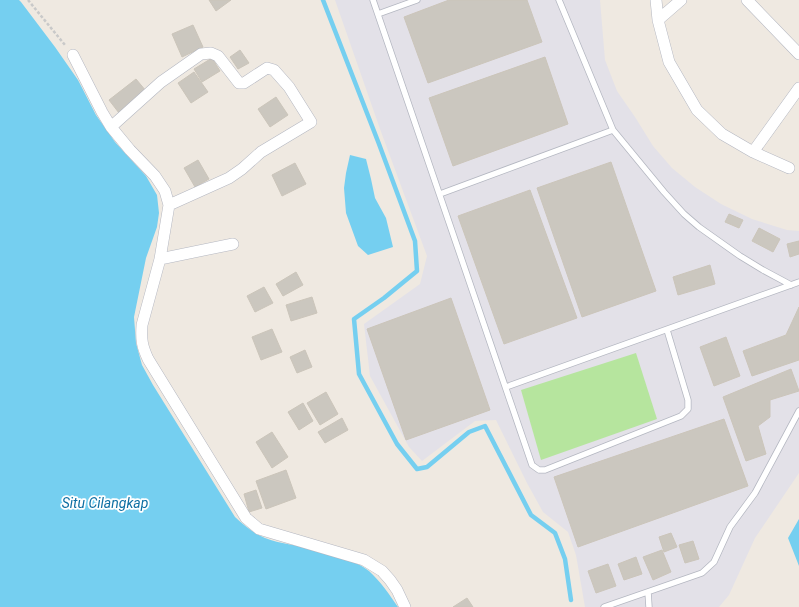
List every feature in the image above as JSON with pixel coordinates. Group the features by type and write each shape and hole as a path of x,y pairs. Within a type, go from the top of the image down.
{"street":[{"path":"656,0 658,20 668,62 697,110 722,134 753,152 789,168"},
{"path":"658,20 681,0"},
{"path":"747,0 799,54"},
{"path":"111,127 160,82 201,54 211,53 218,56 239,83 244,83 267,68 274,70 289,87 311,122 261,152 242,169 229,178 169,205"},
{"path":"73,55 111,127 130,150 155,176 165,191 169,205 160,258 142,325 142,347 148,359 246,518 259,528 364,560 382,571 390,580 405,607"},
{"path":"753,152 799,88"},
{"path":"160,258 233,244"}],"lane":[{"path":"373,0 532,465 539,470 545,470 681,416 688,409 688,400 667,330"},
{"path":"378,14 417,0"},
{"path":"559,0 613,130 684,214 699,227 740,256 791,285"},
{"path":"440,194 613,130"},
{"path":"506,387 799,282"},
{"path":"604,607 702,573 714,562 730,527 755,493 799,410"},
{"path":"648,592 649,607"}],"path":[{"path":"28,0 73,55"}],"shaded area":[{"path":"335,0 600,0 605,60 617,91 653,146 672,168 695,187 721,204 752,219 787,230 799,231 799,473 755,538 729,595 719,607 585,607 576,555 568,532 543,512 496,420 475,421 422,461 409,447 370,376 364,324 420,284 427,256 380,129"}],"green space":[{"path":"636,353 657,419 541,460 521,390"}],"water":[{"name":"Situ Cilangkap","path":"0,0 19,0 21,2 78,80 96,115 115,142 146,176 157,195 159,213 157,227 146,258 134,317 136,343 142,365 153,385 235,517 245,526 265,538 327,552 357,563 373,575 385,588 398,607 0,607"},
{"path":"350,155 366,159 375,198 386,218 393,247 368,255 358,246 346,213 344,188"},
{"path":"799,519 799,566 788,538"}],"building":[{"path":"209,0 231,0 216,11"},
{"path":"449,0 527,0 542,42 428,83 404,17"},
{"path":"193,25 203,47 182,57 172,34"},
{"path":"240,50 249,63 238,69 230,57"},
{"path":"545,57 568,124 453,166 429,98"},
{"path":"212,58 220,71 202,82 194,69"},
{"path":"194,72 208,92 191,103 178,83"},
{"path":"136,79 146,91 119,113 109,100"},
{"path":"276,97 288,115 270,127 258,109"},
{"path":"198,160 209,179 195,187 184,168"},
{"path":"611,162 656,291 582,317 537,188"},
{"path":"295,163 306,184 282,196 272,175"},
{"path":"530,190 577,318 504,344 458,216"},
{"path":"729,214 743,220 739,228 725,222"},
{"path":"759,228 780,239 773,252 752,241"},
{"path":"799,241 799,254 790,257 787,244"},
{"path":"710,265 715,284 678,295 673,277"},
{"path":"296,272 303,285 283,296 276,284"},
{"path":"264,287 273,303 255,312 247,296"},
{"path":"312,297 317,313 291,321 286,305"},
{"path":"451,298 490,410 406,440 367,329"},
{"path":"799,307 799,360 752,376 743,351 786,335"},
{"path":"272,329 282,352 261,360 252,337"},
{"path":"726,337 740,376 714,386 700,347"},
{"path":"305,350 312,367 297,373 290,357"},
{"path":"791,369 799,391 770,400 770,417 758,426 766,454 746,461 723,397"},
{"path":"326,392 338,414 320,425 307,403"},
{"path":"303,403 313,421 299,430 288,412"},
{"path":"342,418 348,430 325,443 318,432"},
{"path":"724,419 748,486 578,547 554,477"},
{"path":"272,432 288,457 272,468 256,442"},
{"path":"286,470 296,498 266,509 256,481"},
{"path":"256,490 262,508 249,512 244,494"},
{"path":"671,533 677,547 664,552 659,537"},
{"path":"693,541 699,559 685,563 679,545"},
{"path":"662,550 671,572 653,580 643,557"},
{"path":"636,557 642,574 624,580 618,564"},
{"path":"608,564 616,586 596,593 588,571"},
{"path":"467,598 473,607 453,607"}],"waterway":[{"path":"323,0 415,241 417,271 384,298 354,319 359,374 397,444 417,469 427,467 469,432 485,426 531,515 555,533 565,559 571,600"}]}
